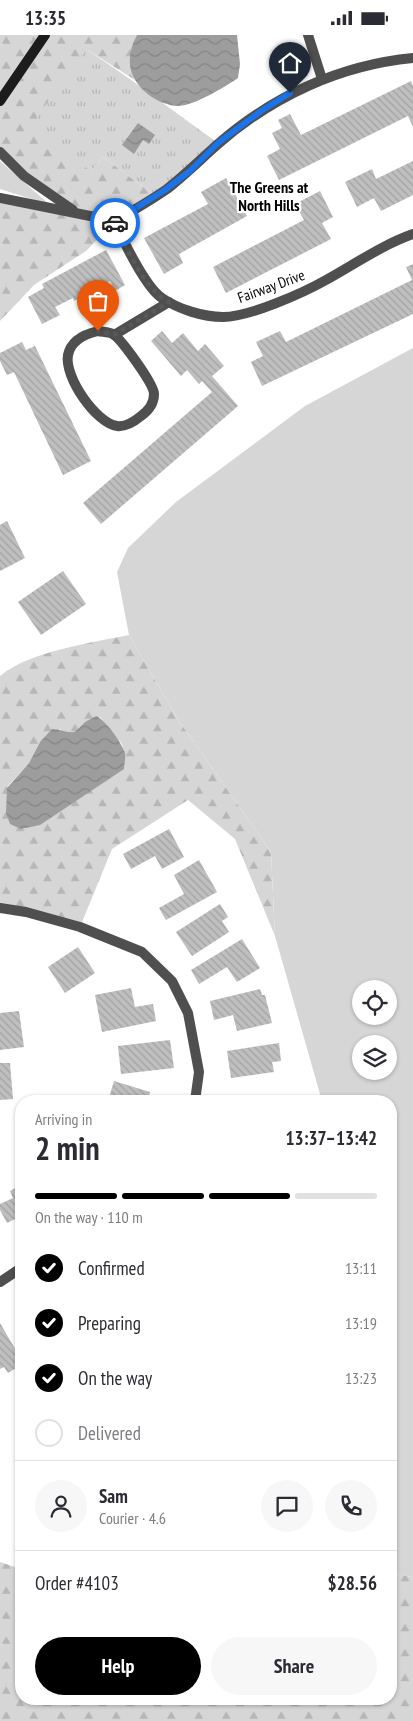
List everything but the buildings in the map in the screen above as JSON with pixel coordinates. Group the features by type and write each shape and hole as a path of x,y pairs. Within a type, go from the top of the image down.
{"main road":[{"path":"0,101 44,35"}],"street":[{"path":"308,35 322,79"},
{"path":"0,198 115,221 165,190 190,171 218,143 261,111 290,93 322,79 392,60 413,58"},
{"path":"0,152 24,176 75,212"},
{"name":"Fairway Drive","path":"115,221 132,258 160,298 206,315 224,317 247,313 305,291 396,240 413,233"},
{"path":"114,335 146,375 154,393 149,409 134,421 119,426 104,422 82,397 70,371 68,356 73,343 85,334 98,331 114,335 169,302"},
{"path":"0,908 26,912 80,927 142,952 172,981 188,1013 199,1072 196,1095"},
{"path":"0,1281 15,1271"}],"green space":[{"path":"0,35 137,35 132,47 131,58 135,80 86,49 91,171 103,157 156,196 115,221 86,251 34,285 0,321 0,198 74,212 0,152"},
{"path":"86,49 218,143 156,196 103,157 91,171 28,129"},
{"path":"0,161 50,205 0,189"},
{"path":"413,348 413,1577 397,1574 397,1095 320,1095 275,936 271,852 177,718 129,635 117,572 128,548 176,502 305,406"},
{"path":"129,635 177,718 271,852 275,936 235,839 188,800 112,849 80,927 0,906 0,676 27,660 44,654","holes":["100,717 122,744 125,755 7,787 29,763 40,742 60,729 66,733 76,732 85,722"]},
{"path":"0,1562 15,1567 15,1705 397,1705 397,1574 413,1577 413,1721 0,1721"}],"water":[{"path":"137,35 237,35 240,64 238,78 218,91 186,105 179,106 163,103 147,94 132,73 130,53"},
{"path":"138,123 155,135 149,144 143,140 134,154 122,145"},
{"path":"96,716 108,726 123,749 125,755 124,769 40,825 21,829 10,824 6,813 7,788 29,763 40,742 52,729 75,732 85,722"}],"way so far":[{"path":"98,331 114,335 169,302 160,298 132,258 115,223"}],"district":[{"name":"The Greens at North Hills","path":"269,196"}],"route":[{"path":"115,223 115,221 165,190 190,171 218,143 261,111 290,93"}]}
